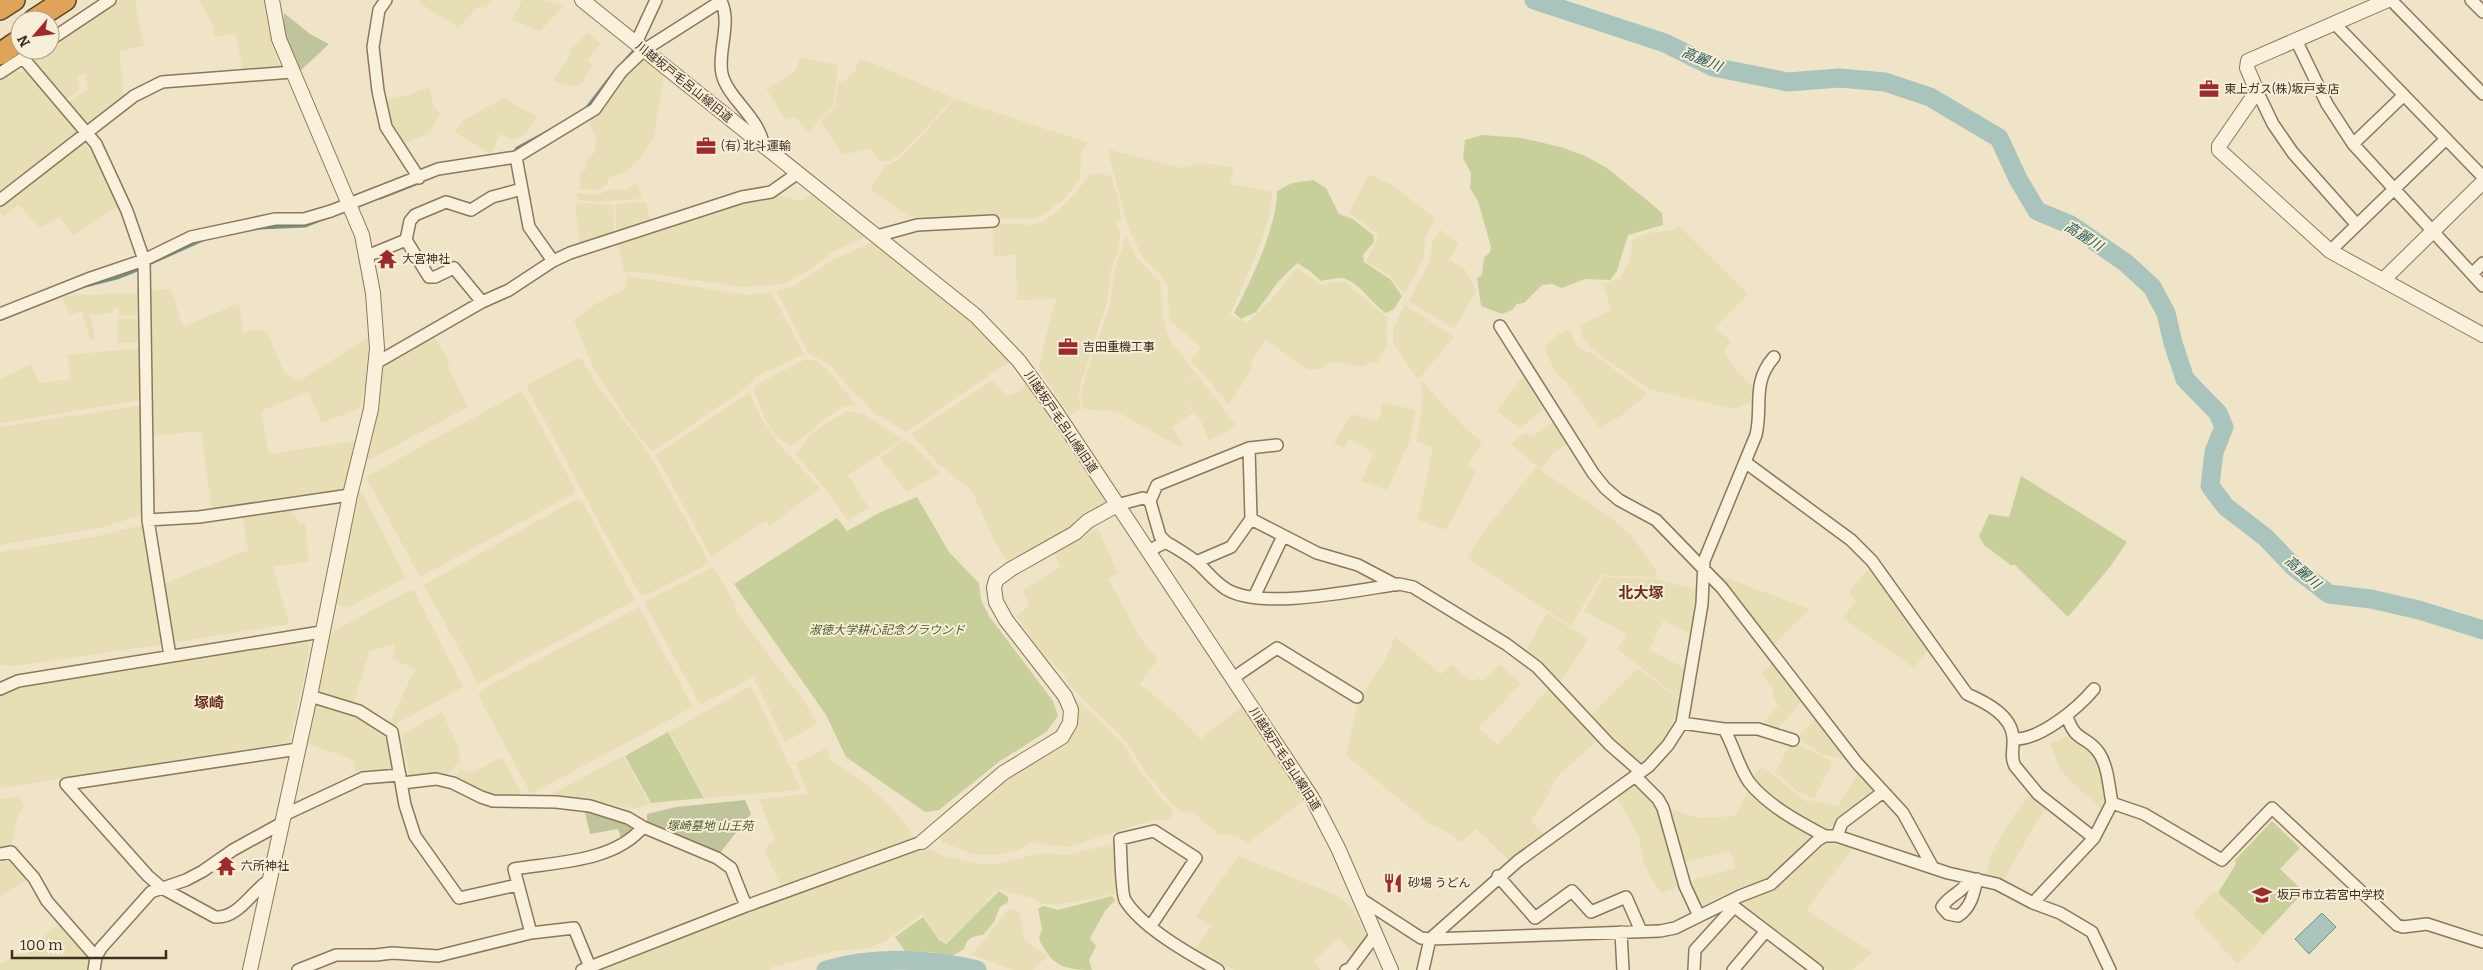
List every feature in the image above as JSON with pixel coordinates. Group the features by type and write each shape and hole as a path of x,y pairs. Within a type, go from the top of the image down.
{"highway":[{"path":"0,9 14,0"},
{"path":"49,10 64,0"},
{"path":"60,11 75,0"}],"street":[{"path":"60,33 110,0"},
{"path":"250,970 310,696 321,632 350,495 371,409 377,334 368,256 351,206 278,39 272,0"},
{"path":"386,0 379,10 374,47 378,91 386,127 419,178"},
{"name":"川越坂戸毛呂山線旧道","path":"582,0 976,316 999,338 1035,383 1312,798 1338,848 1391,970"},
{"path":"0,314 88,279 144,263 191,237 276,219 304,219 351,206 438,169 511,158 595,109 640,46 656,0"},
{"path":"2357,225 2293,152 2274,124 2247,68 2248,61 2390,0 2483,94"},
{"path":"2471,0 2483,12"},
{"path":"640,46 721,1 725,37 722,74 727,86 759,129 764,147"},
{"path":"2334,23 2483,177"},
{"path":"2296,40 2327,104 2353,144 2393,190 2483,286"},
{"path":"0,74 12,60"},
{"path":"30,60 100,152 123,203 144,263 148,520 170,656"},
{"path":"0,200 148,86 162,82 292,72"},
{"path":"2257,91 2218,150 2330,251 2483,335"},
{"path":"2353,144 2404,95"},
{"path":"2330,251 2446,139"},
{"path":"511,158 522,189 529,227 553,261"},
{"path":"376,363 482,302 515,287 553,261 570,253 742,197 771,192 798,173"},
{"path":"2383,280 2483,182"},
{"path":"482,302 454,268 435,277 429,276 406,240 410,220 446,202 470,210 492,197 522,189"},
{"path":"877,236 917,225 993,221"},
{"path":"368,256 406,240"},
{"path":"2472,274 2483,263"},
{"path":"1500,326 1579,452 1605,488 1620,500 1656,520 1722,588 1861,767 1903,813 1932,866"},
{"path":"1424,970 1430,938 1450,923 1498,876 1638,774 1660,755 1682,723 1702,604 1703,567 1714,534 1745,462 1758,424 1757,392 1766,366 1774,357"},
{"path":"1277,444 1249,448 1157,485 1150,502 1160,536 1196,562 1210,577 1227,590 1254,597 1301,597 1396,585 1413,587 1506,644 1537,667 1638,774 1658,799 1663,808 1685,886 1699,916"},
{"path":"1196,562 1231,547 1251,519 1249,448"},
{"path":"1745,462 1852,540 1872,561 1966,694 1988,704 2006,721 2010,727 2013,739 2012,760 2015,766 2038,794 2094,838"},
{"path":"148,520 199,516 350,495"},
{"path":"298,970 336,955 376,955 392,952 438,956 531,933 574,928 586,968 746,906 922,842 1003,773 1062,737 1070,723 1072,710 1064,696 1006,620 996,602 994,588 996,580 1011,569 1075,533 1088,521 1118,505 1143,498 1150,502"},
{"path":"1251,519 1317,553 1358,565 1396,585"},
{"path":"1254,597 1283,536"},
{"path":"1148,551 1166,542"},
{"path":"0,688 18,681 321,632"},
{"path":"1233,678 1277,648 1357,697"},
{"path":"2013,739 2024,738 2067,716 2094,689"},
{"path":"310,696 359,711 392,732 405,805 415,836 460,898 517,885"},
{"path":"2033,903 2094,838 2112,803 2101,755 2091,745 2073,733 2067,716"},
{"path":"1682,723 1724,729 1758,730 1793,740"},
{"path":"1724,729 1749,782 1760,793 1794,819 1831,836 1998,884 2033,903 2060,913 2092,932 2110,970"},
{"path":"269,880 256,888 237,911 225,918 216,917 162,888 148,876 66,784 298,749"},
{"path":"94,970 96,957 122,923 151,892 203,871 283,819 363,778 436,779 453,782 481,797 493,801 556,802 590,806 628,818 643,827 717,858 731,868 746,906"},
{"path":"1360,899 1421,938 1660,931 1675,928 1699,916 1731,905 1771,884 1818,840 1831,836 1842,823 1883,792"},
{"path":"2112,803 2144,814 2222,860 2272,808 2397,924 2403,927 2427,924 2483,942"},
{"path":"531,933 514,868 596,855 634,839 643,827"},
{"path":"1150,927 1196,858 1154,831 1120,839 1125,900 1150,927 1186,953 1218,970"},
{"path":"0,854 12,852 34,878 47,901 96,957"},
{"path":"1498,876 1535,918 1572,891 1591,912 1626,897 1641,931"},
{"path":"1731,905 1817,970"},
{"path":"1694,970 1695,950 1731,905"},
{"path":"1733,970 1766,930"},
{"path":"1621,932 1623,970"},
{"path":"1346,970 1350,969 1376,934"}],"shaded area":[{"path":"120,0 135,0 144,46 119,51 124,96 90,123 84,122 66,102 88,90 85,74 78,75 79,91 64,100 31,61 60,60 60,41"},
{"path":"199,0 264,0 268,27 280,67 243,71 236,34 215,37 211,21"},
{"path":"421,0 492,0 486,8 477,7 459,28 420,3"},
{"path":"522,0 542,0 564,6 540,31 512,20"},
{"path":"587,32 600,44 587,61 593,65 579,86 571,86 553,81 571,54 569,52"},
{"path":"800,58 838,65 833,107 819,119 810,134 796,117 786,120 766,89 795,72"},
{"path":"860,58 954,98 899,156 889,161 880,161 870,148 843,155 820,120 835,108 838,83 849,78 855,71"},
{"path":"638,59 645,59 664,73 654,138 637,162 627,171 608,178 607,184 601,189 579,190 581,171 586,170 587,159 595,152 596,140 589,121"},
{"path":"25,70 78,133 0,194 0,81 16,71 21,73"},
{"path":"429,87 434,107 441,113 428,134 401,144 392,134 384,100 410,95"},
{"path":"505,97 516,106 538,116 528,130 519,138 513,140 500,134 491,154 454,132 464,120"},
{"path":"955,99 1088,143 1081,154 1080,180 1062,201 1038,218 917,219 905,214 870,189 886,166 901,158"},
{"path":"83,143 98,159 119,205 73,236 60,217 39,228 19,205 4,216 0,212 0,206"},
{"path":"1107,149 1182,168 1200,163 1234,167 1230,184 1272,192 1269,216 1260,245 1230,315 1247,323 1270,301 1297,268 1324,286 1333,282 1345,282 1388,318 1386,333 1388,344 1377,363 1369,363 1360,367 1332,361 1320,369 1308,370 1265,339 1250,365 1253,367 1229,405 1191,360 1201,347 1169,320 1168,288 1160,273 1143,258 1129,229"},
{"path":"1097,173 1111,176 1117,195 1121,220 1116,223 1120,234 1118,252 1111,269 1108,299 1078,393 1081,408 1070,415 1039,370 1045,338 1056,299 1017,300 1016,255 994,256 992,223 1029,225 1042,222 1054,214 1078,190 1089,175"},
{"path":"1369,175 1389,183 1435,218 1425,238 1424,259 1404,294 1390,276 1366,261 1379,235 1349,213"},
{"path":"637,184 642,199 599,202 578,200 577,193 598,195 608,190 625,190"},
{"path":"815,193 867,236 833,252 809,270 783,284 741,287 650,273 624,272 617,241 745,201 780,196 801,201"},
{"path":"646,202 651,222 621,230 616,228 615,204"},
{"path":"575,203 613,205 614,233 579,244"},
{"path":"1679,226 1748,294 1715,328 1731,341 1724,352 1735,368 1753,387 1755,403 1749,403 1734,409 1649,389 1592,349 1583,339 1579,325 1612,310 1602,284 1620,278 1629,263 1633,239 1649,233 1671,230"},
{"path":"1441,230 1459,243 1449,259 1466,271 1476,291 1454,329 1409,301 1430,261 1432,243"},
{"path":"1126,235 1135,256 1160,282 1163,318 1170,341 1197,374 1181,388 1198,375 1236,425 1209,440 1201,421 1178,390 1193,412 1172,428 1182,443 1180,447 1117,412 1083,409 1081,396 1085,378 1110,304 1114,273"},
{"path":"873,242 964,315 1010,361 906,432 871,411 864,400 854,393 831,366 808,353 776,291 793,287 831,261"},
{"path":"627,276 747,295 771,292 804,354 755,377 746,388 652,452 633,429 594,369 574,320 594,305 626,288"},
{"path":"171,289 183,327 239,303 243,332 264,331 268,335 284,372 300,381 368,337 366,382 360,408 322,423 308,392 261,411 269,454 355,441 344,491 212,511 201,431 151,436 148,291"},
{"path":"80,293 81,295 140,293 141,315 119,316 118,307 113,308 112,313 90,315 95,339 90,340 82,311 70,315 62,298"},
{"path":"1405,305 1454,337 1418,380 1393,342 1393,328"},
{"path":"141,318 142,342 118,343 117,319"},
{"path":"1572,329 1573,339 1580,349 1595,355 1647,394 1622,415 1600,428 1565,381 1557,375 1544,348 1558,334"},
{"path":"434,337 450,363 447,365 468,407 365,462 383,369 386,363"},
{"path":"142,348 142,400 0,423 0,379 31,364 39,383 71,379 67,355"},
{"path":"580,357 600,389 647,451 710,563 644,596 640,594 607,537 527,388 529,384"},
{"path":"806,359 817,361 827,369 856,405 843,407 827,417 791,447 776,436 764,417 754,390 757,384"},
{"path":"1527,378 1545,406 1544,409 1520,428 1497,411 1520,380"},
{"path":"993,380 1006,396 1018,392 1027,382 1104,497 1104,505 1076,525 1007,561 992,536 971,489 939,465 911,434"},
{"path":"1421,380 1461,424 1482,442 1468,466 1476,472 1446,530 1418,520 1433,447 1416,441 1423,401"},
{"path":"522,391 575,489 573,494 420,577 366,477"},
{"path":"749,392 760,416 778,443 820,488 770,526 766,521 711,557 656,455"},
{"path":"1382,402 1415,410 1409,443 1387,490 1361,481 1374,453 1349,439 1344,448 1334,443 1351,414 1376,421 1381,413"},
{"path":"143,405 144,511 139,516 103,527 0,545 0,427"},
{"path":"848,411 862,413 903,439 848,475 869,508 847,520 829,493 795,454 812,434 832,419"},
{"path":"1556,420 1569,442 1554,453 1541,469 1510,444 1525,433 1532,437"},
{"path":"904,440 917,448 940,473 907,492 880,458"},
{"path":"1536,467 1612,518 1632,536 1656,571 1657,578 1601,575 1571,626 1467,558 1481,535"},
{"path":"359,492 362,493 406,578 347,608 336,604"},
{"path":"577,499 582,501 635,600 478,684 424,585"},
{"path":"290,507 293,517 297,517 298,524 305,523 309,562 273,566 289,624 171,643 163,584 248,550 242,514"},
{"path":"141,525 145,529 164,644 15,666 0,665 0,552 94,537"},
{"path":"1097,527 1118,573 1108,579 1143,642 1158,659 1140,684 1175,713 1200,739 1243,706 1304,800 1248,843 1237,836 1218,834 1194,813 1182,812 1173,805 1149,777 1126,741 1068,684 1063,673 1043,654 1016,616 1029,606 1023,590 1060,567 1053,552 1083,538"},
{"path":"1872,565 1930,648 1914,668 1843,618 1856,601 1848,592"},
{"path":"713,567 734,602 736,612 802,698 818,724 785,742 753,677 702,704 698,701 644,602"},
{"path":"1721,576 1810,609 1772,646 1720,579"},
{"path":"1603,577 1656,579 1696,590 1691,634 1663,621 1649,650 1684,668 1680,698 1617,649 1627,634 1584,611"},
{"path":"410,590 414,591 463,687 394,725 389,724 415,669 393,659 395,643 370,651 353,704 317,692 328,634"},
{"path":"639,607 693,707 531,794 478,695 483,689"},
{"path":"1547,613 1588,639 1559,685 1525,653"},
{"path":"1395,637 1441,674 1451,665 1472,681 1478,678 1483,682 1499,664 1521,683 1479,728 1498,745 1550,687 1599,739 1556,778 1549,794 1531,820 1544,834 1509,861 1476,829 1461,843 1451,834 1428,823 1346,755 1360,697 1384,662"},
{"path":"306,641 310,647 290,742 0,788 0,692 9,688"},
{"path":"1774,661 1804,699 1777,730 1760,726 1778,706 1772,694 1774,690 1761,674"},
{"path":"1638,668 1681,700 1665,741 1645,763 1637,763 1589,717"},
{"path":"749,687 753,690 800,787 798,790 705,798 669,732"},
{"path":"1075,698 1123,744 1142,774 1173,812 1170,820 1152,820 1068,847 1031,843 1019,850 995,855 973,854 941,842 940,833 1008,777 1058,748 1070,736 1077,710"},
{"path":"316,702 365,718 386,731 396,770 355,771 353,760 307,743"},
{"path":"442,712 459,748 460,761 447,774 409,775 401,735"},
{"path":"1817,717 1850,761 1824,755 1797,738"},
{"path":"2070,733 2097,755 2108,798 2105,812 2070,781 2059,767 2050,742 2060,740"},
{"path":"1792,741 1833,762 1814,799 1797,791 1775,772"},
{"path":"827,748 830,759 861,780 888,804 906,824 914,838 782,888 764,850 775,840 759,799 808,794 796,763"},
{"path":"623,756 650,804 638,808 623,807 587,799 550,798 550,795"},
{"path":"502,757 521,793 519,795 489,794 456,777 461,769 468,773 474,772"},
{"path":"1763,767 1807,802 1810,800 1838,806 1859,771 1875,788 1875,793 1825,831 1796,818 1752,780 1757,771"},
{"path":"1636,782 1656,801 1682,884 1661,894 1644,864 1639,837 1616,795"},
{"path":"1750,787 1815,834 1770,876 1759,882 1736,889 1699,907 1687,882 1735,868 1730,851 1681,863 1666,807 1698,818 1735,816"},
{"path":"2032,791 2050,806 2036,822 2003,882 1985,878 1991,854 2015,814"},
{"path":"20,796 24,806 17,819 11,847 0,851 0,799"},
{"path":"1828,842 1853,848 1806,910 1872,952 1853,970 1826,970 1742,904 1750,898 1776,888"},
{"path":"1110,844 1114,846 1115,894 1057,905 1043,904 1032,898 1000,890 994,892 980,910 945,943 936,935 922,914 887,940 870,948 835,951 773,967 770,970 595,970 749,910 924,847 944,856 979,864 997,864 1042,853 1067,855"},
{"path":"1238,856 1334,894 1352,907 1368,938 1354,955 1339,938 1314,961 1321,970 1236,970 1193,952 1211,927 1196,916"},
{"path":"0,858 12,858 28,879 0,896"},
{"path":"2214,890 2264,937 2237,964 2193,915"},
{"path":"1011,909 1016,909 1020,914 1024,940 1047,956 1033,970 1014,970 972,955 1005,913"},
{"path":"61,923 91,959 90,970 0,970 0,963 26,950"}],"green space":[{"path":"284,13 310,34 329,44 299,72 284,36"},
{"path":"1482,135 1522,138 1561,147 1585,156 1607,168 1662,213 1663,225 1628,235 1617,271 1610,280 1585,279 1562,288 1552,284 1542,285 1524,303 1517,304 1512,310 1502,314 1481,306 1477,278 1482,275 1484,258 1490,252 1491,247 1478,201 1470,188 1471,173 1463,158 1465,140"},
{"path":"1313,180 1326,188 1339,214 1353,219 1373,235 1374,242 1363,255 1364,262 1390,279 1402,296 1394,309 1386,313 1354,283 1341,278 1321,281 1297,263 1278,282 1256,312 1241,319 1234,313 1248,286 1268,237 1273,221 1277,191 1292,183"},
{"path":"2021,476 2127,542 2110,567 2068,617 2014,564 2012,566 1984,545 1979,536 1989,514 2009,517"},
{"name":"淑徳大学耕心記念グラウンド","path":"917,497 949,552 979,583 981,600 989,616 1053,701 1058,716 1046,732 1000,761 939,810 925,812 846,757 826,715 734,584 837,518 847,531 881,512"},
{"path":"668,732 704,798 651,803 625,756"},
{"name":"塚崎墓地 山王苑","path":"745,800 751,814 719,854 647,825 647,814 676,807"},
{"path":"584,808 613,816 638,831 622,840 618,829 590,834"},
{"path":"2272,821 2300,848 2280,869 2299,887 2302,894 2263,935 2218,893 2236,864 2235,860"},
{"path":"999,891 1008,897 1008,902 1000,907 994,922 983,935 970,938 964,949 952,956 932,952 905,951 895,937 923,917 939,940 946,944"},
{"path":"1112,896 1115,900 1105,911 1090,938 1096,946 1089,960 1092,970 1074,969 1054,961 1039,939 1042,929 1038,909 1043,906 1058,910"}],"water":[{"path":"2322,913 2336,927 2309,954 2295,939"}],"waterway":[{"name":"高麗川","path":"1534,0 1665,43 1713,67 1788,82 1839,78 1885,82 1930,97 1999,138 2018,179 2037,211 2071,225 2126,263 2152,287 2166,313 2173,343 2185,379 2218,413 2224,427 2214,452 2210,486 2226,507 2265,537 2295,568 2329,594 2371,599 2419,610 2483,630"},
{"path":"621,65 637,47"},
{"path":"585,110 615,71"},
{"path":"513,154 517,148 554,128"},
{"path":"380,198 418,183"},
{"path":"260,228 305,226 325,218"},
{"path":"147,265 203,240"},
{"path":"81,287 117,278 142,268"},
{"path":"826,970 863,962 902,960 940,963 977,970"}],"place":[{"name":"東上ガス(株)坂戸支店","path":"2209,89"},
{"name":"(有) 北斗運輸","path":"706,146"},
{"name":"大宮神社","path":"387,259"},
{"name":"吉田重機工事","path":"1068,347"},
{"name":"六所神社","path":"226,866"},
{"name":"砂場 うどん","path":"1393,883"},
{"name":"坂戸市立若宮中学校","path":"2262,895"}],"district":[{"name":"北大塚","path":"1641,593"},
{"name":"塚崎","path":"209,703"}]}
